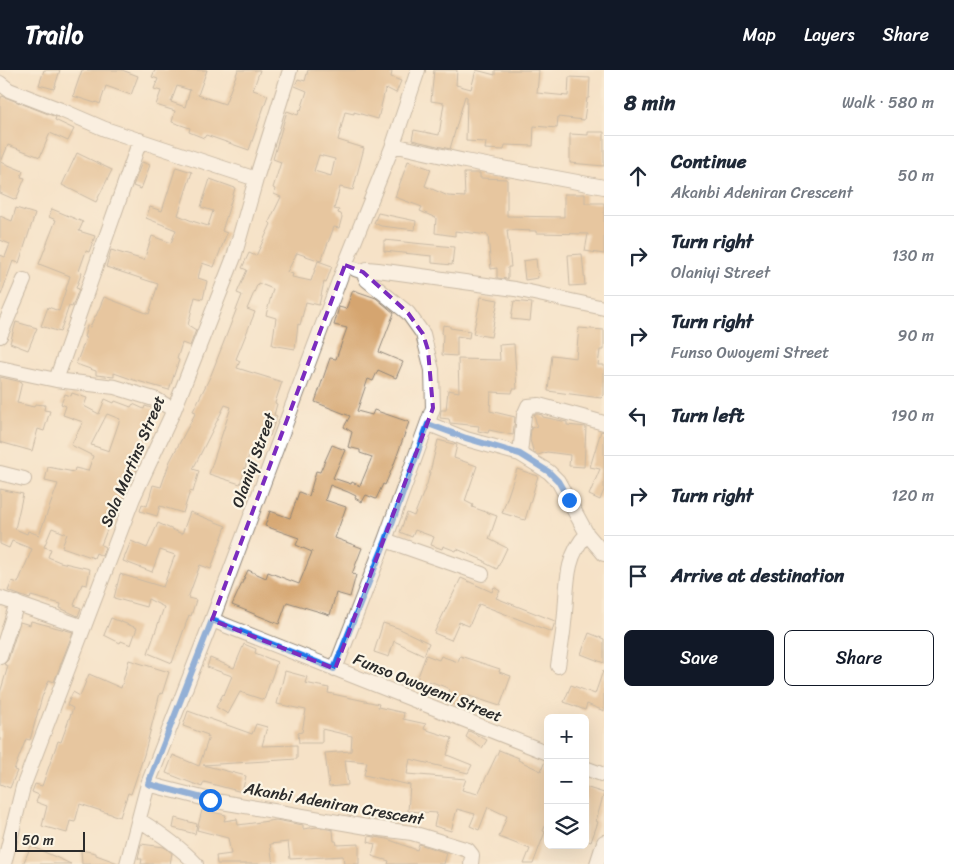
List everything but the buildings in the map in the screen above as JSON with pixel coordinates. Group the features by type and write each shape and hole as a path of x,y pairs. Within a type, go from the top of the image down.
{"street":[{"path":"0,74 2,70"},
{"name":"Sola Martins Street","path":"4,864 23,787 133,498 174,410 234,258 290,70"},
{"name":"Olaniyi Street","path":"127,864 148,784 212,620 345,265 393,145 418,70"},
{"path":"0,84 9,90 105,129 256,179"},
{"path":"56,380 140,140"},
{"path":"393,145 465,161 604,187"},
{"path":"334,669 386,540 433,408 432,370 423,334 408,313 367,280 363,272 345,265"},
{"path":"363,272 368,269 378,270 515,289 604,308"},
{"path":"0,336 24,280"},
{"path":"0,368 56,380 115,387 157,400 174,410"},
{"path":"520,454 524,414 528,406 539,405 604,423"},
{"path":"428,424 466,438 520,454 549,472 558,481 587,534 604,554"},
{"path":"0,472 24,479"},
{"path":"558,666 564,622 566,582 572,555 587,534"},
{"path":"386,540 482,574"},
{"path":"0,598 84,627"},
{"path":"0,657 17,603"},
{"name":"Funso Owoyemi Street","path":"212,620 544,751"},
{"path":"589,769 604,775"},
{"name":"Akanbi Adeniran Crescent","path":"148,784 210,800 373,828 412,832 468,850 472,854 471,864"},
{"path":"139,820 176,845 196,864"},
{"path":"597,864 604,842"}],"highlighted area":[{"path":"345,265 363,272 408,313 423,334 428,350 433,408 335,669 212,620"}],"route":[{"path":"210,800 148,784 212,620 334,669 386,540 428,424 466,438 520,454 549,472 558,481 569,500"}]}
